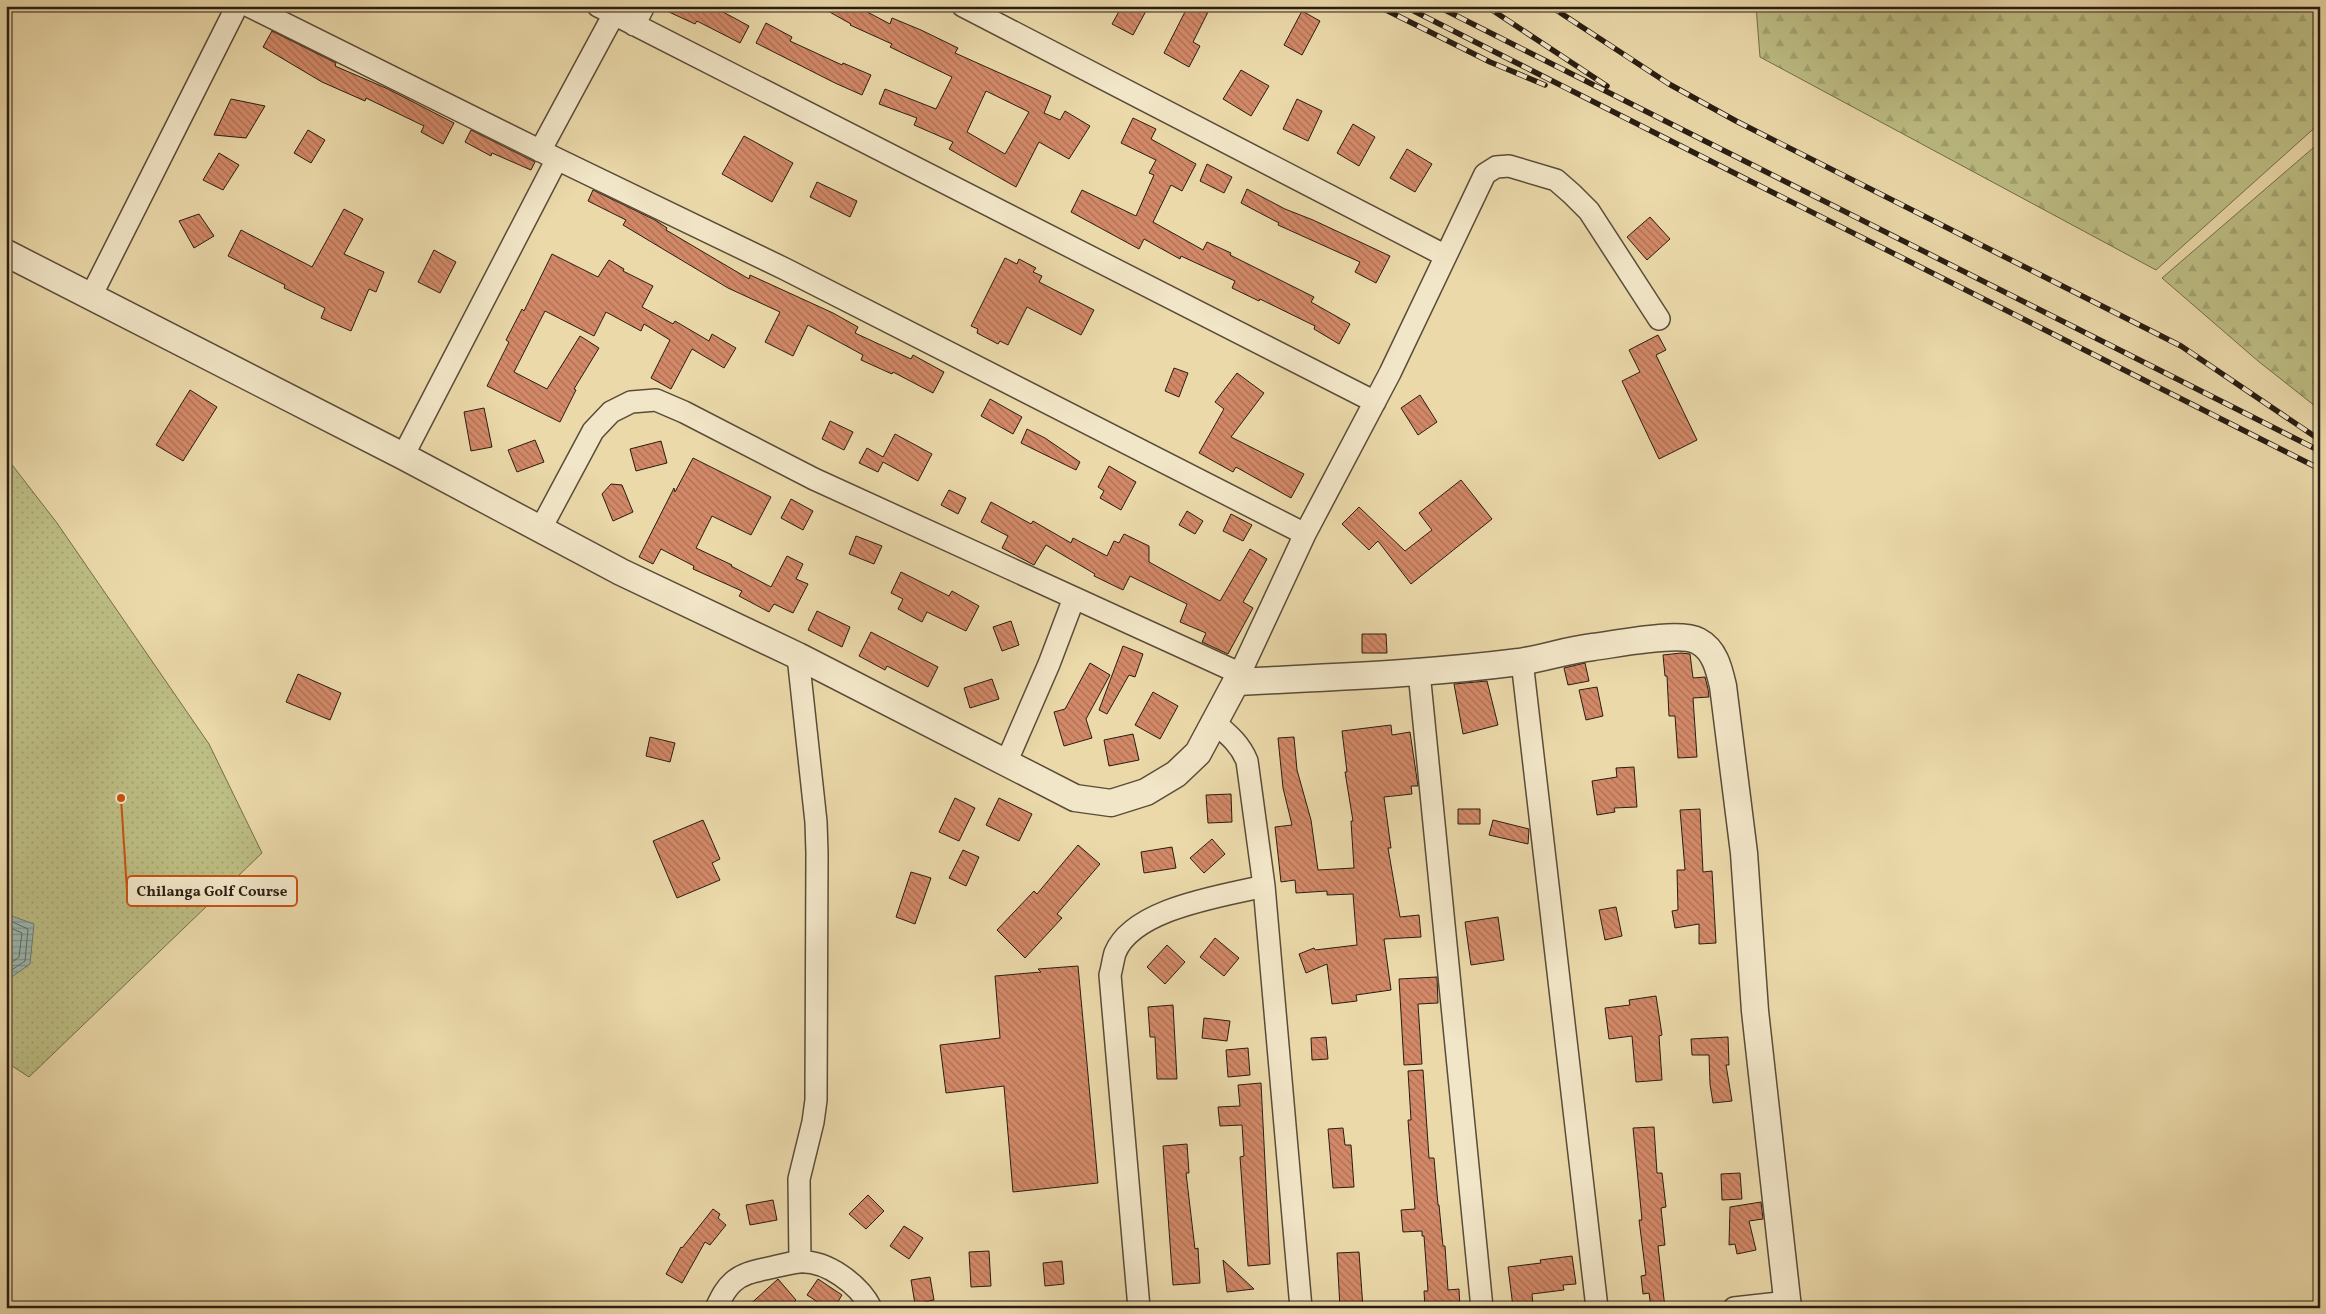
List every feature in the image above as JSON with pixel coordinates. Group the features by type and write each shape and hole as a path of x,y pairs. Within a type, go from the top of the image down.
{"street":[{"path":"90,298 237,6"},
{"path":"250,6 548,155 785,269 1305,534"},
{"path":"963,6 1444,255"},
{"path":"403,456 548,155 606,10 639,15 1375,402"},
{"path":"6,253 90,298 403,456 540,530 677,600 798,656 1075,798 1110,803 1146,792 1176,774 1198,753 1238,677 1305,534 1375,402 1444,255 1485,174 1496,167 1509,166 1556,180 1589,212 1659,319"},
{"path":"540,530 593,431 611,412 631,402 656,400 684,412 814,479 1074,598 1238,677 1420,672 1522,661 1586,648 1679,637 1698,641 1710,650 1717,663 1723,686 1744,853 1754,1011 1788,1305 1734,1308"},
{"path":"1006,763 1049,664 1074,598"},
{"path":"798,656 816,822 817,853 816,1100 813,1122 799,1179 800,1262"},
{"path":"1522,661 1597,1308"},
{"path":"1420,672 1482,1308"},
{"path":"1215,723 1234,739 1242,749 1247,761 1264,886 1301,1308"},
{"path":"1139,1308 1110,975 1116,952 1131,931 1150,919 1176,908 1264,886"},
{"path":"716,1308 723,1293 734,1281 752,1272 800,1262 821,1266 841,1276 859,1290 871,1308"}],"green space":[{"path":"1756,6 2320,6 2320,123 2156,270 1760,57"},
{"path":"2320,142 2320,410 2258,361 2162,278"},
{"path":"6,457 57,523 209,744 262,853 29,1077 6,1062"}],"water":[{"path":"6,914 34,924 30,964 6,981"}],"building":[{"path":"656,6 712,6 749,26 740,43 697,21 695,24"},
{"path":"819,6 856,6 890,24 892,18 921,30 958,48 955,53 1051,96 1044,113 1060,120 1065,111 1090,126 1069,159 1039,142 1016,187 949,149 953,142 914,125 917,118 879,104 885,89 936,109 952,77 890,47 892,44","holes":["986,91 1029,112 1005,154 967,132"]},
{"path":"1122,6 1136,6 1146,11 1133,35 1112,24"},
{"path":"1188,6 1211,6 1193,42 1200,46 1189,67 1164,53"},
{"path":"1302,11 1320,21 1302,55 1284,45"},
{"path":"766,23 792,37 790,41 842,65 843,63 871,75 862,95 756,43"},
{"path":"272,31 336,63 335,66 388,89 454,123 443,144 421,132 424,126 366,98 365,101 322,82 263,47"},
{"path":"1241,70 1269,86 1251,116 1223,99"},
{"path":"231,99 265,106 246,138 214,135"},
{"path":"1297,99 1322,111 1308,141 1283,129"},
{"path":"1133,118 1156,129 1151,139 1196,164 1182,191 1171,185 1153,222 1203,250 1207,242 1231,253 1230,255 1314,297 1311,302 1350,324 1339,344 1314,329 1315,326 1260,299 1259,301 1232,288 1235,281 1181,256 1180,259 1144,239 1139,249 1071,212 1082,190 1136,216 1154,175 1149,173 1156,160 1121,143"},
{"path":"1353,124 1375,137 1359,166 1337,153"},
{"path":"308,130 325,140 311,163 294,153"},
{"path":"471,130 535,162 531,170 492,153 491,156 465,142"},
{"path":"744,136 793,163 772,202 722,174"},
{"path":"1407,149 1432,164 1415,192 1390,178"},
{"path":"219,153 239,165 223,190 203,180"},
{"path":"1207,164 1232,177 1224,193 1200,181"},
{"path":"817,182 857,201 850,217 810,197"},
{"path":"1247,189 1285,209 1390,256 1376,283 1355,272 1360,262 1278,225 1279,223 1241,203"},
{"path":"593,190 655,220 667,228 666,230 749,279 750,275 833,313 858,327 855,333 911,359 913,355 944,372 933,393 893,372 892,374 861,360 863,355 808,325 793,356 765,342 780,312 728,288 623,225 626,220 588,201"},
{"path":"344,209 363,219 344,254 384,272 376,292 369,289 351,331 321,318 325,308 284,288 285,285 228,256 241,230 312,267"},
{"path":"199,214 214,236 194,248 179,221"},
{"path":"1650,217 1670,239 1647,260 1627,237"},
{"path":"434,250 456,262 440,293 418,282"},
{"path":"552,254 598,277 609,260 624,269 623,271 653,286 642,307 673,324 675,321 709,341 712,334 736,348 724,368 692,349 671,389 651,378 670,340 644,324 641,331 606,312 594,336 545,311 514,372 547,389 580,336 599,348 574,389 576,390 560,422 487,386 509,342 506,340 522,309 524,311"},
{"path":"1005,258 1017,264 1019,259 1036,268 1033,272 1042,276 1039,282 1094,310 1081,335 1027,307 1008,345 1000,341 998,344 977,333 978,329 971,326"},
{"path":"1658,335 1666,350 1656,355 1697,440 1659,459 1622,381 1640,372 1629,350"},
{"path":"1174,368 1188,373 1179,397 1165,391"},
{"path":"1237,373 1264,393 1231,437 1304,474 1291,498 1236,467 1233,472 1199,453 1224,409 1215,402"},
{"path":"190,390 217,407 183,461 156,445"},
{"path":"1420,395 1437,422 1418,435 1401,408"},
{"path":"990,399 1022,417 1013,434 981,416"},
{"path":"484,408 492,447 471,451 464,412"},
{"path":"830,421 853,432 844,450 822,439"},
{"path":"1027,429 1045,438 1080,462 1076,470 1021,443"},
{"path":"895,434 932,454 918,481 883,462 878,472 859,463 867,448 883,457"},
{"path":"535,440 544,462 517,472 508,450"},
{"path":"661,441 667,463 636,471 630,449"},
{"path":"693,458 771,497 751,535 712,516 696,548 732,565 771,587 787,556 803,564 796,579 808,584 793,613 774,604 769,612 739,596 742,591 693,569 694,566 661,549 653,564 639,557 674,488 675,492"},
{"path":"1109,466 1136,482 1121,510 1100,498 1104,491 1098,487"},
{"path":"1461,480 1492,519 1411,584 1378,541 1369,550 1342,524 1359,507 1405,551 1432,530 1419,513"},
{"path":"611,484 622,485 633,512 613,521 602,494"},
{"path":"949,490 966,498 958,514 941,505"},
{"path":"791,499 813,511 803,530 781,518"},
{"path":"991,502 1031,524 1033,521 1071,543 1073,538 1107,556 1114,541 1119,543 1124,534 1149,546 1149,562 1220,601 1250,549 1267,559 1243,602 1253,608 1228,654 1202,642 1206,633 1180,622 1187,604 1130,576 1123,590 1094,576 1095,574 1046,545 1034,565 1002,548 1008,536 981,522"},
{"path":"1187,511 1203,521 1195,534 1179,525"},
{"path":"1231,514 1252,525 1243,541 1223,531"},
{"path":"856,536 882,546 874,564 849,554"},
{"path":"901,572 949,596 952,591 979,606 966,631 927,612 922,622 898,609 903,599 891,593"},
{"path":"817,611 850,627 842,647 808,630"},
{"path":"1011,621 1019,645 1002,651 993,627"},
{"path":"871,632 938,667 928,687 887,666 885,670 859,656"},
{"path":"1362,634 1386,634 1387,653 1362,653"},
{"path":"1123,646 1143,654 1135,677 1129,675 1107,714 1099,710"},
{"path":"1690,654 1693,678 1705,677 1708,689 1709,697 1693,698 1697,757 1678,758 1675,716 1669,716 1667,676 1665,676 1663,655"},
{"path":"1090,663 1110,675 1086,719 1092,738 1064,746 1054,712 1065,709"},
{"path":"1585,663 1589,681 1568,685 1564,668"},
{"path":"298,674 341,693 330,720 286,702"},
{"path":"992,679 999,699 970,708 964,688"},
{"path":"1487,681 1498,725 1463,734 1454,684"},
{"path":"1597,687 1603,716 1586,720 1579,690"},
{"path":"1153,692 1178,706 1160,739 1135,725"},
{"path":"1391,725 1392,735 1410,732 1418,786 1411,786 1412,794 1384,797 1391,848 1388,848 1400,917 1419,915 1421,937 1384,939 1391,990 1356,995 1357,1001 1332,1004 1327,964 1306,973 1299,954 1314,948 1315,950 1357,945 1353,894 1327,895 1327,891 1296,893 1295,880 1281,882 1275,827 1292,825 1283,788 1278,738 1294,737 1297,770 1311,820 1318,870 1354,868 1351,821 1353,821 1345,772 1347,772 1342,731"},
{"path":"1133,734 1139,760 1109,766 1104,740"},
{"path":"650,737 675,743 670,762 646,756"},
{"path":"1634,767 1637,807 1614,808 1615,812 1597,815 1592,781 1617,777 1616,768"},
{"path":"1231,794 1232,822 1208,823 1206,795"},
{"path":"955,798 975,808 959,841 939,832"},
{"path":"999,798 1032,814 1019,841 986,825"},
{"path":"1458,809 1480,809 1480,824 1458,824"},
{"path":"1700,809 1703,872 1712,871 1716,943 1699,944 1699,924 1675,928 1672,911 1678,910 1677,870 1685,870 1680,810"},
{"path":"703,820 720,859 712,863 720,880 677,898 653,841"},
{"path":"1493,820 1529,829 1528,844 1489,835"},
{"path":"1212,839 1225,854 1204,873 1190,858"},
{"path":"1078,845 1100,864 1057,914 1062,918 1025,958 997,930 1034,891 1037,894"},
{"path":"1172,847 1176,868 1144,873 1141,852"},
{"path":"963,850 979,857 966,886 949,878"},
{"path":"911,872 931,878 915,924 896,917"},
{"path":"1616,907 1622,936 1605,940 1599,910"},
{"path":"1498,917 1504,960 1471,965 1465,922"},
{"path":"1215,938 1239,958 1224,976 1200,957"},
{"path":"1167,945 1185,962 1165,984 1147,967"},
{"path":"1078,966 1098,1183 1013,1192 1004,1086 946,1093 940,1045 1000,1038 995,976 1041,972 1038,969"},
{"path":"1437,977 1438,1003 1418,1004 1422,1064 1404,1065 1399,979"},
{"path":"1656,996 1662,1035 1659,1036 1662,1080 1636,1082 1632,1036 1609,1039 1605,1008 1630,1005 1629,1000"},
{"path":"1173,1005 1177,1079 1157,1079 1155,1037 1150,1037 1148,1007"},
{"path":"1204,1018 1230,1021 1227,1041 1202,1038"},
{"path":"1326,1037 1328,1059 1312,1060 1311,1038"},
{"path":"1728,1037 1729,1065 1726,1065 1732,1101 1713,1103 1709,1055 1692,1055 1691,1039"},
{"path":"1248,1048 1250,1075 1228,1077 1226,1050"},
{"path":"1423,1070 1429,1158 1434,1158 1443,1246 1445,1246 1448,1290 1459,1289 1460,1308 1425,1308 1424,1291 1428,1291 1424,1236 1422,1236 1422,1231 1403,1232 1401,1210 1415,1209 1408,1120 1411,1120 1408,1071"},
{"path":"1261,1083 1270,1264 1248,1266 1240,1157 1244,1156 1242,1125 1220,1126 1218,1107 1240,1106 1238,1085"},
{"path":"1654,1127 1657,1173 1662,1173 1666,1207 1661,1208 1665,1245 1658,1246 1665,1308 1651,1308 1649,1293 1643,1294 1641,1276 1646,1275 1639,1220 1642,1220 1633,1128"},
{"path":"1343,1128 1345,1145 1351,1145 1354,1187 1333,1188 1328,1129"},
{"path":"1187,1144 1189,1173 1186,1173 1195,1249 1198,1248 1200,1283 1173,1285 1163,1146"},
{"path":"1740,1173 1742,1199 1722,1200 1721,1174"},
{"path":"868,1195 884,1211 866,1229 849,1214"},
{"path":"773,1200 777,1220 750,1225 746,1205"},
{"path":"1761,1202 1763,1219 1749,1221 1756,1250 1737,1254 1735,1244 1729,1245 1730,1207"},
{"path":"713,1209 720,1214 718,1218 726,1225 710,1245 705,1242 682,1283 666,1274 681,1247"},
{"path":"904,1226 923,1238 909,1259 890,1246"},
{"path":"989,1251 991,1286 971,1287 969,1252"},
{"path":"1359,1252 1363,1308 1340,1308 1337,1253"},
{"path":"1572,1256 1576,1284 1563,1285 1564,1290 1532,1294 1533,1305 1513,1307 1508,1267 1541,1263 1540,1260"},
{"path":"1223,1260 1254,1289 1227,1292"},
{"path":"1062,1261 1064,1284 1045,1286 1043,1263"},
{"path":"930,1277 934,1300 915,1304 911,1280"},
{"path":"778,1279 796,1300 788,1308 746,1308"},
{"path":"818,1279 842,1295 834,1308 827,1308 807,1295"}],"railway":[{"path":"1378,6 1490,62 1545,85"},
{"path":"1404,6 2320,469"},
{"path":"1437,6 2320,451"},
{"path":"1486,6 1607,86"},
{"path":"1550,6 1669,84 1736,121 2181,346 2320,440"}],"place":[{"name":"Chilanga Golf Course","path":"121,798"}]}
